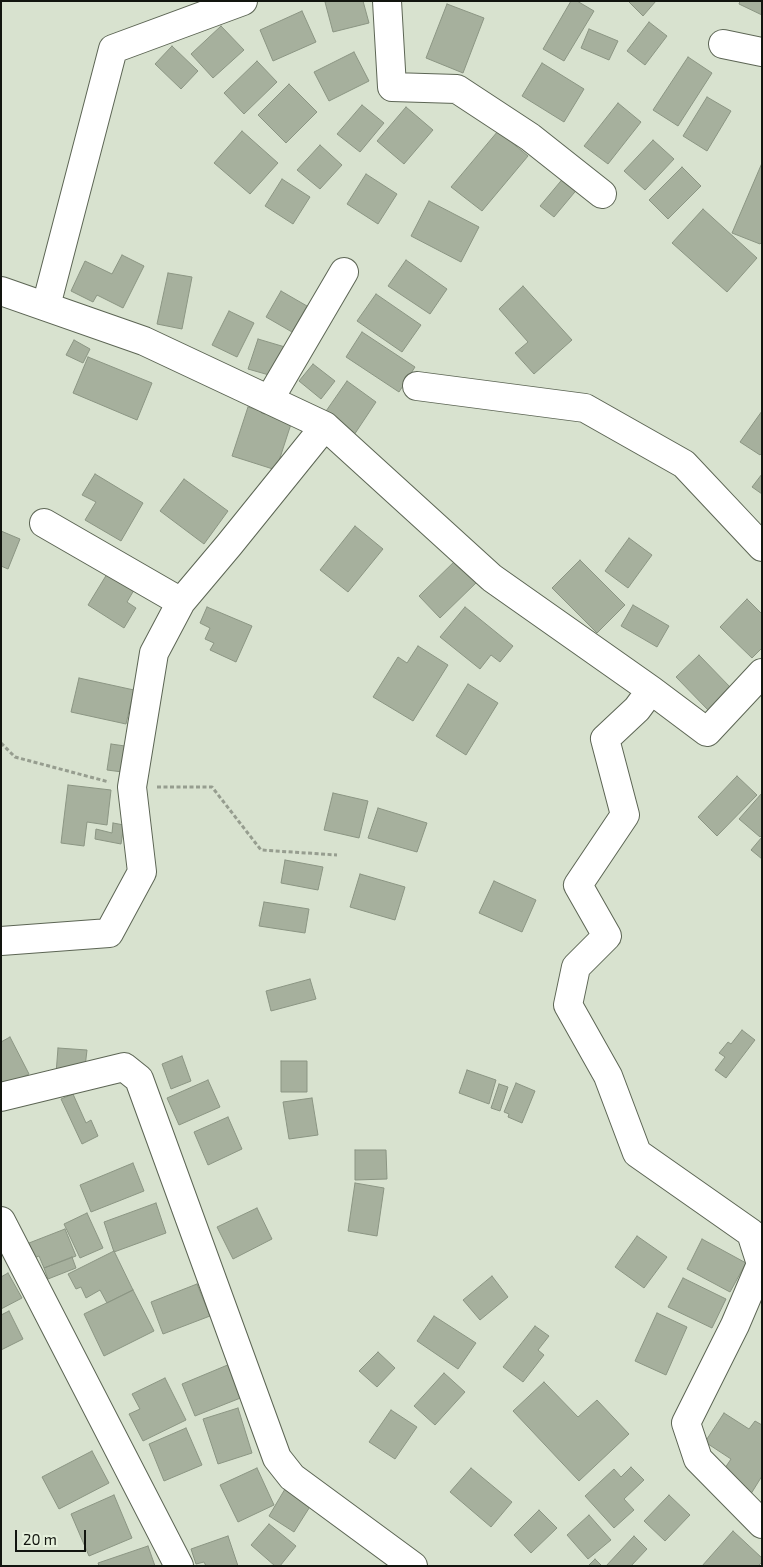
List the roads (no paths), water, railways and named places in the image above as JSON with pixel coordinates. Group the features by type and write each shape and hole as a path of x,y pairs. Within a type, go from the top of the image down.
{"street":[{"path":"46,306 113,49 243,1"},
{"path":"388,1 392,87 457,89 530,137 602,194"},
{"path":"723,44 762,52"},
{"path":"270,400 344,272"},
{"path":"1,291 144,341 325,426 492,578 651,690 707,732 762,673"},
{"path":"417,386 585,408 684,464 762,547"},
{"path":"1,941 109,933 142,872 132,787 154,653 181,602 230,545 325,426"},
{"path":"44,524 181,602"},
{"path":"651,690 637,709 605,739 625,815 578,885 607,936 576,967 568,1005 608,1076 637,1153 751,1233 761,1264 735,1325 686,1423 698,1459 762,1524"},
{"path":"1,1097 124,1067 139,1080 277,1458 292,1477 413,1566"},
{"path":"1,1221 179,1566"}]}
